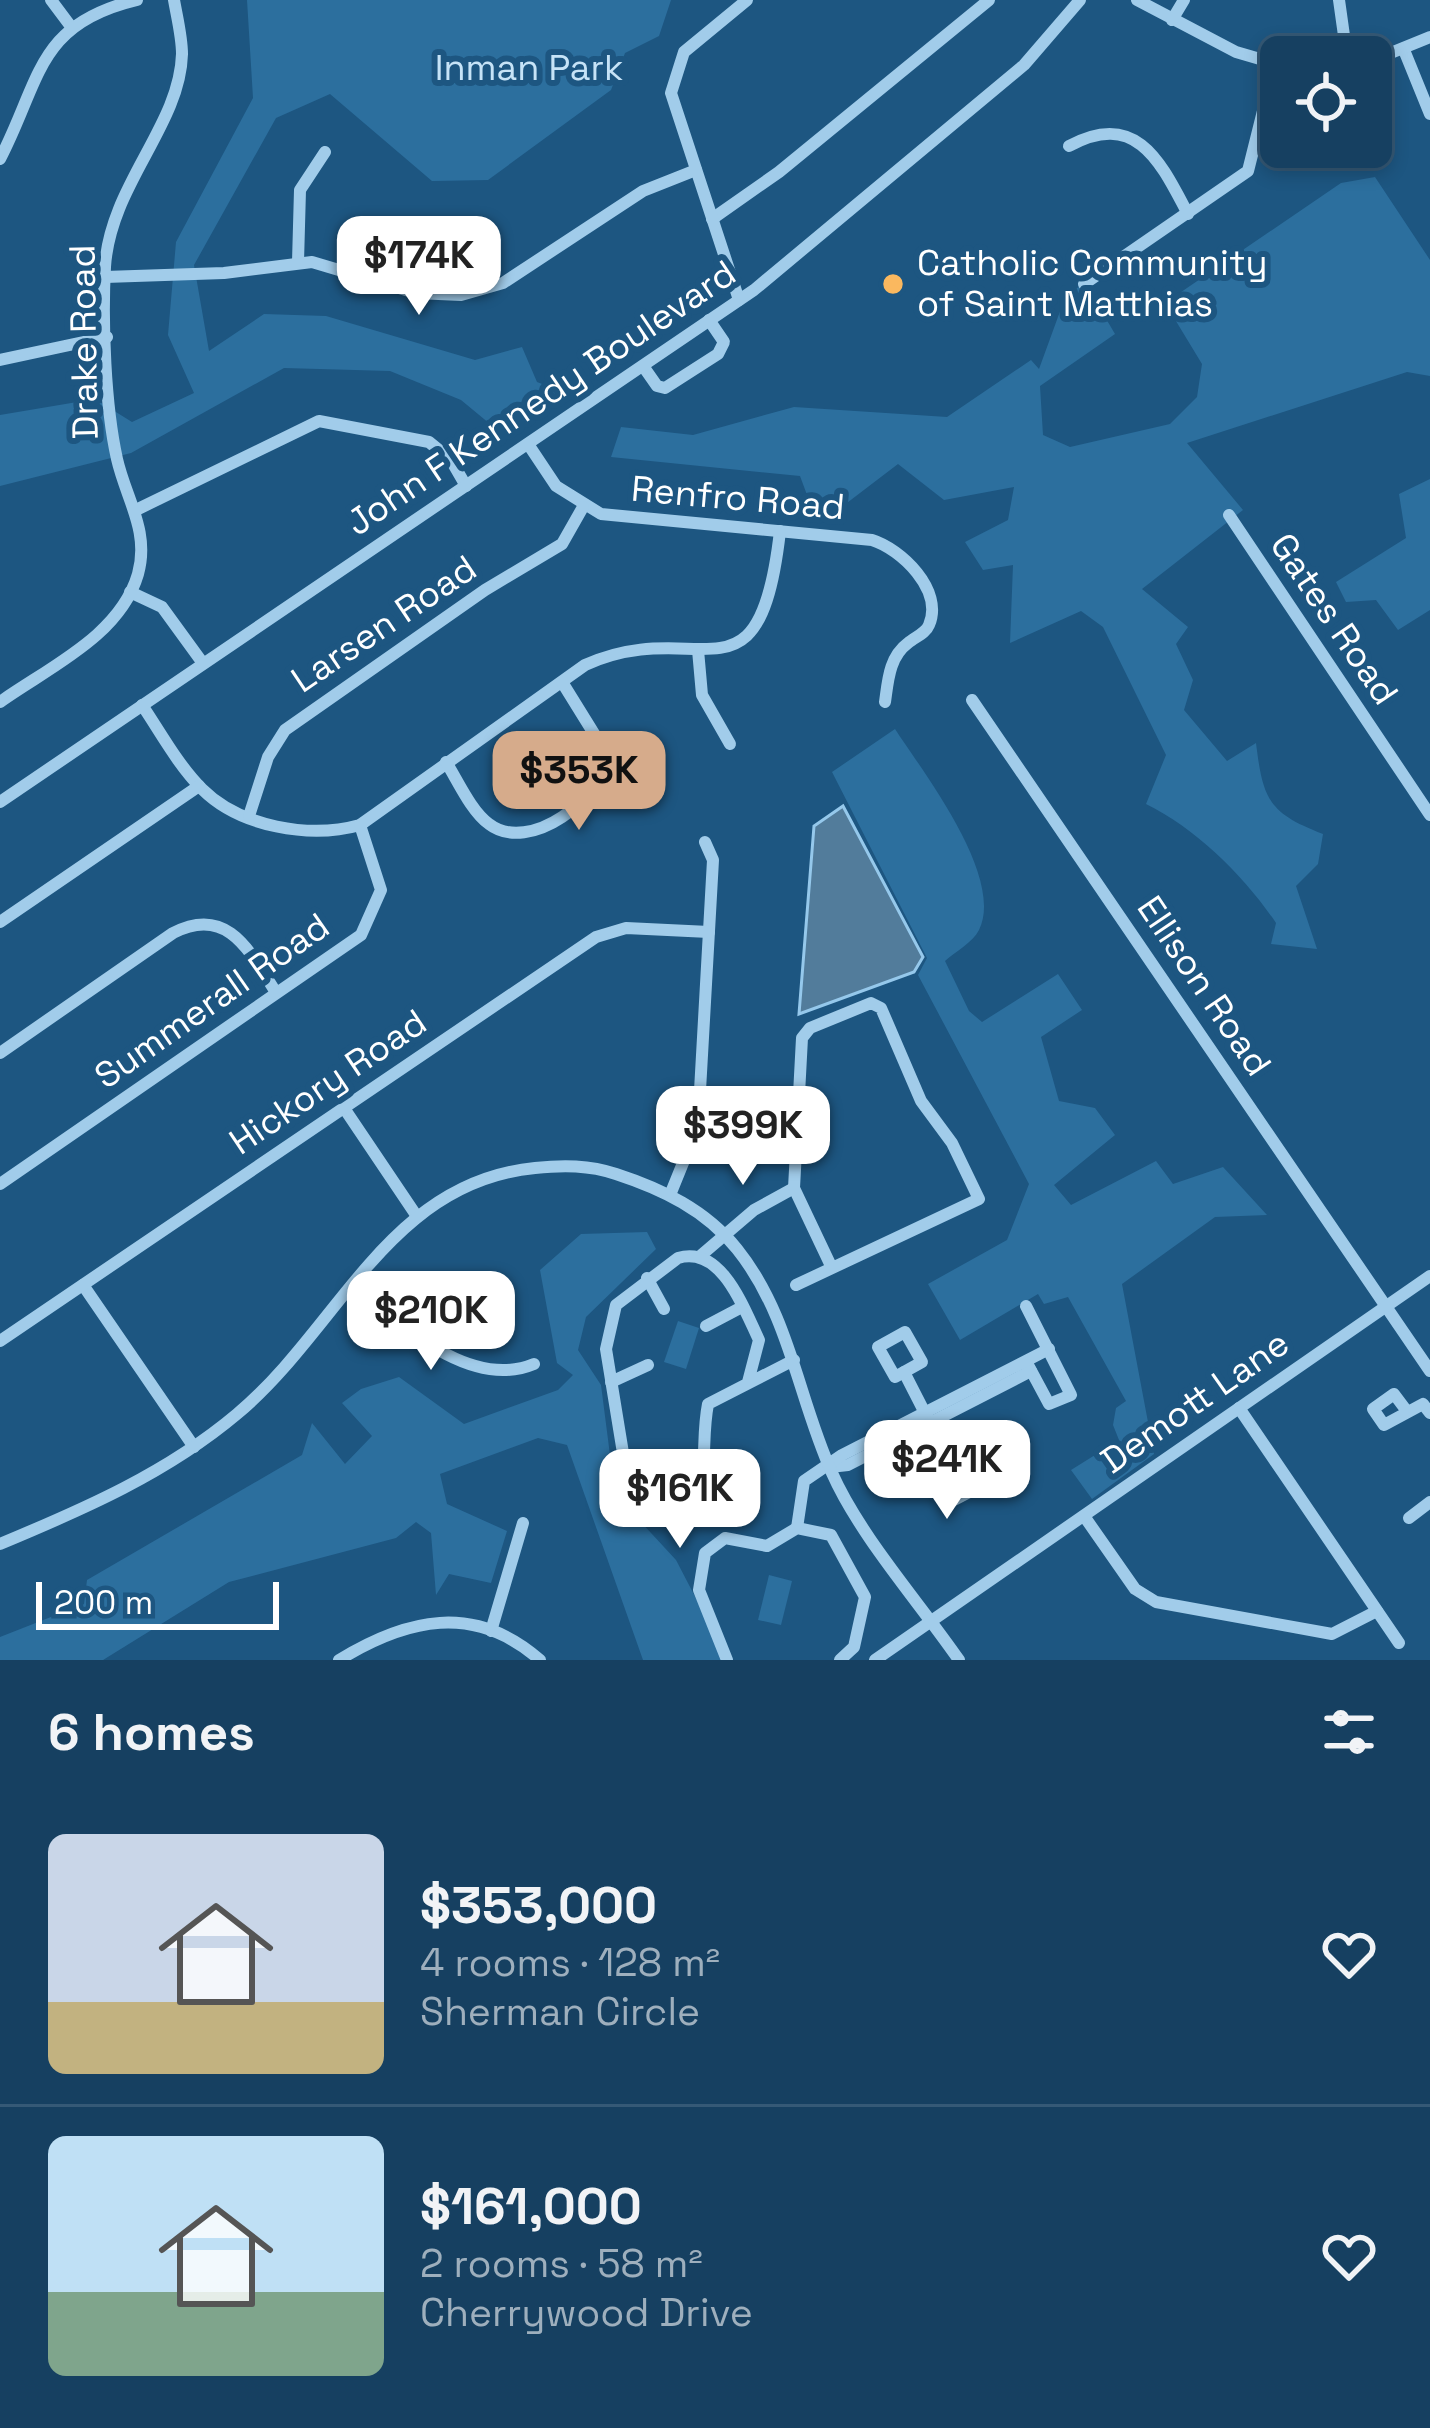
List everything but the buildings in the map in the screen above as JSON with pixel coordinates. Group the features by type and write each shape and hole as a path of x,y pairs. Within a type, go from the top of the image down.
{"street":[{"path":"52,0 71,28"},
{"path":"0,159 38,67 71,28 97,10 137,0"},
{"name":"Drake Road","path":"130,592 141,556 136,510 117,458 105,277 115,212 175,91 182,52 175,0"},
{"path":"739,300 671,93 684,52 747,0"},
{"path":"712,219 779,172 989,0"},
{"name":"John F Kennedy Boulevard","path":"0,802 739,300 1024,65 1080,0"},
{"path":"1137,0 1236,52 1260,59"},
{"path":"1172,20 1184,0"},
{"path":"1339,0 1344,36"},
{"path":"1392,54 1430,37"},
{"path":"1404,50 1430,114"},
{"path":"1084,284 1248,171 1260,128"},
{"path":"1069,146 1107,134 1134,139 1159,160 1188,214"},
{"path":"298,262 300,190 325,152"},
{"path":"105,277 224,273 298,262 339,268 429,295 489,289 643,191 696,170"},
{"path":"643,366 657,386 665,388 718,354 724,342 710,320"},
{"path":"0,360 107,337"},
{"path":"136,510 319,421 429,442 451,460 466,486"},
{"name":"Renfro Road","path":"528,444 556,486 584,507 629,520 781,531 889,546 916,568 930,615 927,629 904,645 892,664 885,702"},
{"name":"Larsen Road","path":"249,816 268,757 285,730 485,590 562,544 584,507"},
{"name":"Gates Road","path":"1229,515 1430,815"},
{"path":"142,705 199,786 249,816 318,833 360,825 605,656 735,644 760,624 775,579 781,531"},
{"path":"0,702 95,636 116,617 130,592 162,607 202,662"},
{"path":"698,650 702,694 730,744"},
{"path":"446,762 484,820 503,832 528,833 586,800 603,777 606,753 562,682"},
{"name":"Ellison Road","path":"972,700 1430,1370"},
{"path":"0,922 199,786"},
{"name":"Summerall Road","path":"0,1184 361,935 372,919 381,882 360,825"},
{"path":"670,1195 698,1126 713,860 705,842"},
{"path":"0,1053 172,933 197,922 223,926 240,936 275,991"},
{"name":"Hickory Road","path":"0,1341 596,937 626,928 709,932"},
{"path":"796,1285 979,1199 952,1143 921,1101 902,1048 878,1005 861,1006 810,1028 802,1038 794,1188 831,1266"},
{"path":"344,1108 416,1215"},
{"path":"0,1544 103,1499 194,1448 278,1377 416,1215 478,1180 554,1166 606,1170 670,1195 725,1235 766,1291 829,1467 959,1660"},
{"path":"699,1257 754,1210 794,1188"},
{"path":"748,1382 759,1343 724,1275 699,1257 683,1256 647,1278 621,1298 613,1311 606,1342 628,1464 688,1485 705,1472 708,1404 794,1360"},
{"name":"Demott Lane","path":"875,1660 1430,1276"},
{"path":"647,1278 664,1309"},
{"path":"83,1285 194,1448"},
{"path":"352,1286 413,1334 459,1359 511,1371 534,1364"},
{"path":"1026,1306 1071,1395 1049,1404 1028,1366"},
{"path":"706,1326 742,1307"},
{"path":"797,1528 801,1484 1028,1366 1048,1349"},
{"path":"611,1382 648,1366"},
{"path":"904,1372 951,1464"},
{"path":"1406,1410 1423,1404 1430,1412"},
{"path":"1239,1408 1400,1643"},
{"path":"1409,1518 1430,1502"},
{"path":"1084,1516 1135,1588 1156,1602 1332,1634 1377,1611"},
{"path":"490,1631 523,1523"},
{"path":"727,1660 699,1590 705,1552 725,1538 767,1546 797,1528 821,1528 831,1535 866,1597 854,1647 840,1660"},
{"path":"338,1660 408,1624 454,1623 490,1631 540,1660"}],"green space":[{"name":"Inman Park","path":"247,0 671,0 659,36 625,53 611,90 488,180 432,181 330,94 276,118 194,265 209,351 264,314 326,316 475,360 522,347 537,382 568,394 507,438 461,400 390,371 284,368 131,453 0,486 0,415 95,399 132,422 194,393 168,335 176,242 253,98"},
{"path":"1375,177 1430,260 1430,376 1407,372 1187,443 1243,510 1142,589 1188,627 1176,644 1193,680 1184,710 1227,761 1256,743 1272,802 1290,819 1323,834 1318,864 1296,886 1317,949 1271,944 1276,923 1250,889 1201,841 1146,804 1166,755 1103,627 1081,611 1010,643 1013,565 983,570 965,542 1008,520 1014,487 944,500 898,464 839,509 810,503 800,476 611,457 621,427 693,435 794,407 947,417 1031,360 1039,369 1066,295 1085,283 1115,334 1040,386 1043,435 1070,447 1170,424 1197,397 1202,364 1165,303 1341,183"},
{"path":"1430,479 1430,610 1398,630 1376,600 1346,602 1336,582 1406,538 1399,494"},
{"path":"895,729 957,826 981,882 984,908 979,930 945,961 969,1011 982,1022 1058,974 1082,1010 1041,1037 1059,1101 1095,1108 1115,1135 1054,1185 1071,1205 1156,1161 1173,1184 1223,1167 1267,1215 1215,1217 1122,1284 1154,1454 1092,1499 1071,1470 1119,1440 1113,1425 1116,1408 1126,1401 1068,1297 1044,1304 1038,1294 960,1340 928,1284 1007,1240 1029,1184 918,975 927,958 832,772"},
{"path":"647,1232 656,1249 586,1317 578,1350 601,1385 615,1494 676,1560 728,1660 643,1660 567,1445 538,1438 440,1474 447,1504 507,1531 491,1583 449,1574 436,1595 431,1533 416,1522 396,1538 229,1582 103,1660 0,1660 0,1637 84,1604 87,1580 302,1455 312,1423 345,1464 372,1436 342,1403 361,1389 399,1377 464,1424 558,1390 573,1375 557,1363 540,1270 581,1234"},
{"path":"678,1321 699,1328 686,1369 664,1362"},
{"path":"769,1575 792,1581 781,1625 758,1620"}],"shaded area":[{"path":"843,806 923,957 914,972 799,1014 814,826"}],"place":[{"name":"Catholic Community of Saint Matthias","path":"893,284"}]}
